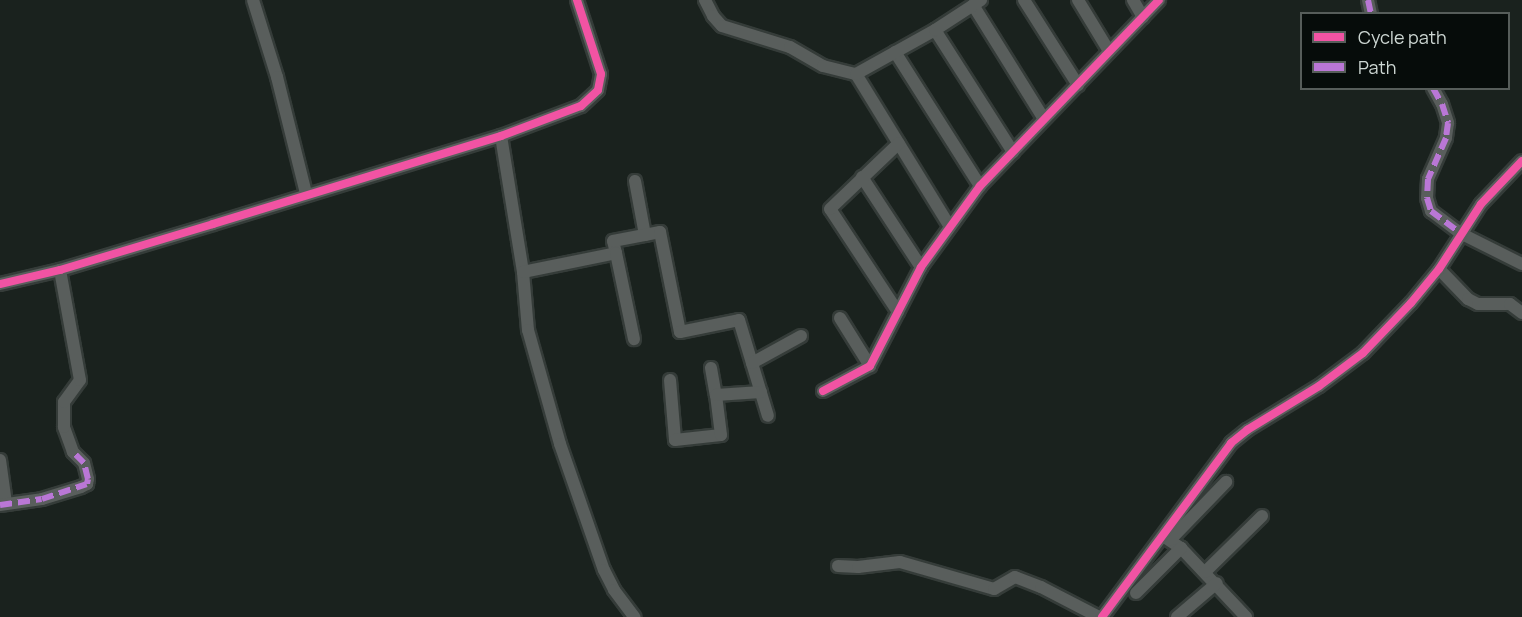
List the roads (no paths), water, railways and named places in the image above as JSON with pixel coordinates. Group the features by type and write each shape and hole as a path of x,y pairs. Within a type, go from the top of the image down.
{"street":[{"path":"253,0 277,77 306,193"},
{"path":"0,284 60,270 306,193 501,136 580,106 597,90 601,74 577,0"},
{"path":"705,0 713,16 722,26 790,47 823,66 856,74 935,30 977,2 1044,119"},
{"path":"1024,0 1078,85"},
{"path":"1078,0 1109,51"},
{"path":"1133,0 1143,17"},
{"path":"822,391 870,366 921,267 949,225 980,186 1159,0"},
{"path":"935,30 1013,152"},
{"path":"895,52 980,186"},
{"path":"856,74 949,225"},
{"path":"1434,90 1442,104 1448,123 1446,138 1428,179 1427,198 1431,211 1462,234 1522,264"},
{"path":"501,136 523,272 527,321 560,444 609,582 634,617"},
{"path":"898,312 830,209 899,143"},
{"path":"838,566 858,567 900,562 994,589 1015,577 1041,587 1100,617 1166,538 1231,443 1247,430 1319,386 1363,353 1411,303 1439,268 1481,204 1522,161"},
{"path":"862,177 921,267"},
{"path":"635,181 645,236"},
{"path":"634,339 614,241 660,232 680,332 739,320 768,416"},
{"path":"523,272 616,253"},
{"path":"1439,268 1468,299 1478,304 1510,304 1522,314"},
{"path":"0,460 3,504 42,499 87,484 84,463 73,452 64,427 64,402 80,380 60,270"},
{"path":"840,318 870,366"},
{"path":"752,363 801,336"},
{"path":"670,380 675,440 721,435 711,368"},
{"path":"716,395 760,392"},
{"path":"1166,538 1226,482"},
{"path":"1205,572 1262,516"},
{"path":"1166,538 1181,548 1217,583 1239,615"},
{"path":"1136,593 1181,548"},
{"path":"1177,617 1217,583"}]}
